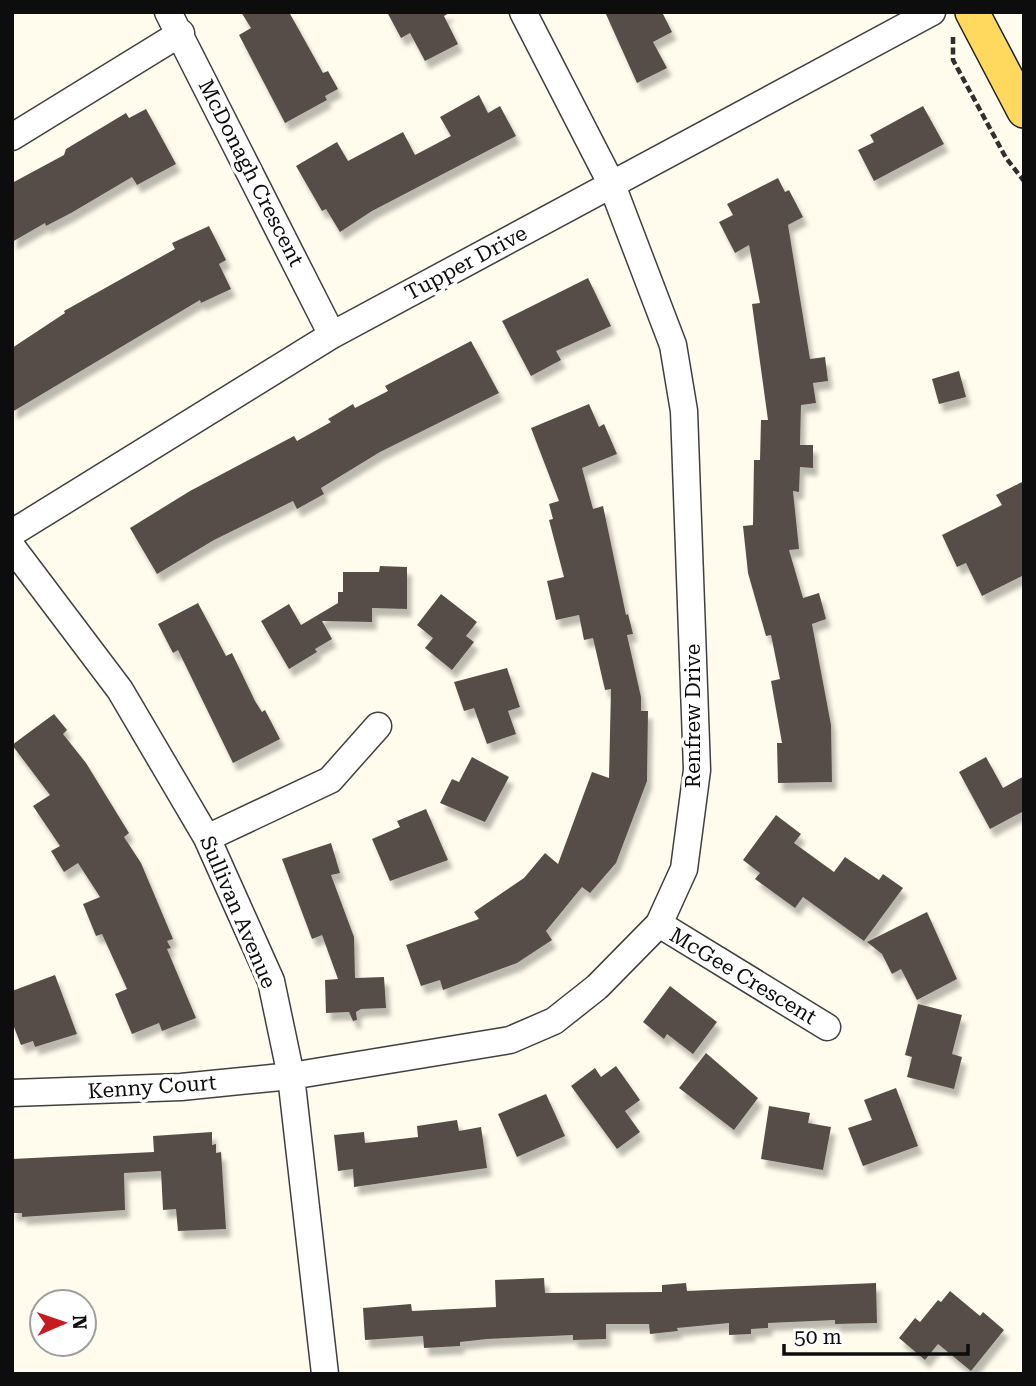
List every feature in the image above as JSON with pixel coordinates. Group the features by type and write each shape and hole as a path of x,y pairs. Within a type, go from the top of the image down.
{"main road":[{"path":"962,24 1024,111"}],"street":[{"name":"Renfrew Drive","path":"291,1076 510,1040 554,1021 586,996 659,925 684,869 697,770 684,411 673,345 612,185 523,12"},
{"name":"Tupper Drive","path":"12,533 332,335 932,12"},
{"path":"12,137 175,23"},
{"name":"McDonagh Crescent","path":"175,23 332,335"},
{"name":"Sullivan Avenue","path":"12,547 120,690 207,838 271,981 291,1076 325,1374"},
{"path":"207,838 330,780 378,726"},
{"name":"McGee Crescent","path":"659,925 827,1027"},
{"name":"Kenny Court","path":"12,1093 181,1087 291,1076"}],"path":[{"path":"962,24 953,60 1006,158 1024,181"}],"building":[{"path":"241,12 289,12 323,73 328,71 338,89 325,96 327,100 285,123 239,35 251,28"},
{"path":"387,12 451,12 444,16 458,44 425,61 410,33 401,38"},
{"path":"605,12 662,12 672,32 653,42 667,68 637,83"},
{"path":"479,95 488,113 500,106 516,136 372,211 340,232 326,209 322,211 296,166 337,142 348,161 403,132 415,155 451,136 440,117"},
{"path":"923,106 944,144 874,181 858,150 874,142 870,135"},
{"path":"146,109 176,164 137,185 132,177 71,213 46,226 45,223 12,242 12,183 64,155 66,149 126,113 129,118"},
{"path":"778,178 785,192 789,190 803,217 788,225 810,359 825,357 828,381 813,383 816,403 801,405 800,445 813,445 813,468 800,467 799,492 793,491 799,549 789,550 803,598 819,593 826,619 812,624 831,725 832,782 778,783 777,743 782,743 771,681 780,679 771,635 766,636 748,573 743,526 753,525 754,460 760,460 761,420 768,420 752,304 760,303 749,245 735,253 719,222 733,215 727,204"},
{"path":"209,226 226,260 219,264 231,289 201,303 200,300 12,412 12,348 65,313 64,311 175,249 172,243"},
{"path":"588,278 611,326 556,351 561,360 531,376 502,321"},
{"path":"471,341 499,393 380,452 321,488 324,494 297,509 293,501 214,540 157,574 130,528 190,491 294,436 297,441 331,422 328,419 353,404 355,408 388,391 385,386"},
{"path":"959,371 966,397 939,404 932,379"},
{"path":"589,404 599,427 604,424 617,454 582,468 593,509 603,506 626,615 628,614 633,634 627,635 641,697 641,711 648,711 647,781 616,863 590,893 582,887 546,931 552,940 517,963 443,990 440,980 421,986 406,945 479,919 474,912 524,878 545,853 558,864 592,772 609,778 611,689 605,690 593,638 584,640 579,615 556,620 547,581 564,577 549,520 553,519 549,504 559,501 531,428"},
{"path":"1024,481 1024,575 982,596 966,563 957,567 942,535 1002,505 996,495"},
{"path":"380,566 407,567 407,609 372,608 372,622 322,621 332,639 289,669 261,621 289,604 301,625 338,603 338,592 343,592 343,572 379,572"},
{"path":"441,594 477,622 466,636 474,642 452,670 425,648 433,638 417,625"},
{"path":"198,603 226,656 232,653 255,701 262,712 265,710 280,739 233,763 178,650 173,653 158,624"},
{"path":"507,668 520,707 508,711 516,734 487,744 474,708 464,711 454,682"},
{"path":"54,714 67,730 63,734 86,763 129,833 124,837 141,863 173,939 167,941 171,948 167,949 196,1018 162,1031 159,1023 132,1034 115,994 127,989 102,934 96,936 83,904 100,897 78,863 64,872 51,851 60,846 33,806 50,795 12,745"},
{"path":"472,757 509,777 485,822 440,803 452,779 459,782"},
{"path":"986,757 1003,788 1024,776 1024,811 990,829 959,772"},
{"path":"426,809 448,860 390,881 372,839 400,827 397,821"},
{"path":"776,815 801,834 794,843 834,872 845,857 879,880 883,874 903,888 864,941 803,897 795,908 755,879 760,873 743,860"},
{"path":"331,843 340,873 331,875 354,937 355,978 384,977 386,1008 361,1009 356,1012 357,1020 353,1021 349,1012 326,1013 325,980 338,979 322,935 312,939 282,859"},
{"path":"927,912 957,979 917,1000 901,969 892,974 882,954 867,942"},
{"path":"55,975 77,1034 35,1047 33,1041 21,1045 12,1022 12,991"},
{"path":"670,986 717,1022 693,1054 667,1034 664,1039 643,1022"},
{"path":"918,1004 962,1015 952,1054 962,1057 954,1089 907,1077 912,1057 905,1055"},
{"path":"706,1053 758,1098 734,1130 679,1088"},
{"path":"616,1066 640,1100 625,1111 640,1132 617,1149 571,1086 595,1068 601,1077"},
{"path":"896,1088 918,1146 863,1166 848,1128 872,1120 864,1100"},
{"path":"546,1094 565,1136 517,1157 498,1114"},
{"path":"769,1106 810,1113 808,1123 831,1127 823,1170 761,1159"},
{"path":"457,1120 459,1131 481,1127 487,1168 354,1187 353,1169 338,1171 334,1135 364,1132 365,1143 418,1137 417,1126"},
{"path":"212,1132 212,1145 216,1144 216,1153 221,1152 226,1229 178,1231 176,1209 163,1210 161,1171 124,1173 125,1210 22,1217 22,1213 12,1213 12,1159 154,1152 153,1136"},
{"path":"544,1278 545,1293 662,1292 662,1285 686,1283 687,1291 876,1283 877,1323 835,1324 835,1320 768,1323 768,1328 751,1329 751,1334 729,1335 729,1323 677,1328 678,1331 650,1334 649,1324 606,1324 606,1339 573,1340 573,1335 487,1339 460,1342 460,1346 424,1348 423,1336 365,1340 363,1308 411,1304 412,1311 496,1307 495,1280"},
{"path":"950,1291 980,1316 983,1312 1004,1330 971,1371 938,1344 925,1360 899,1338 915,1318 920,1322 938,1300 941,1302"}]}
